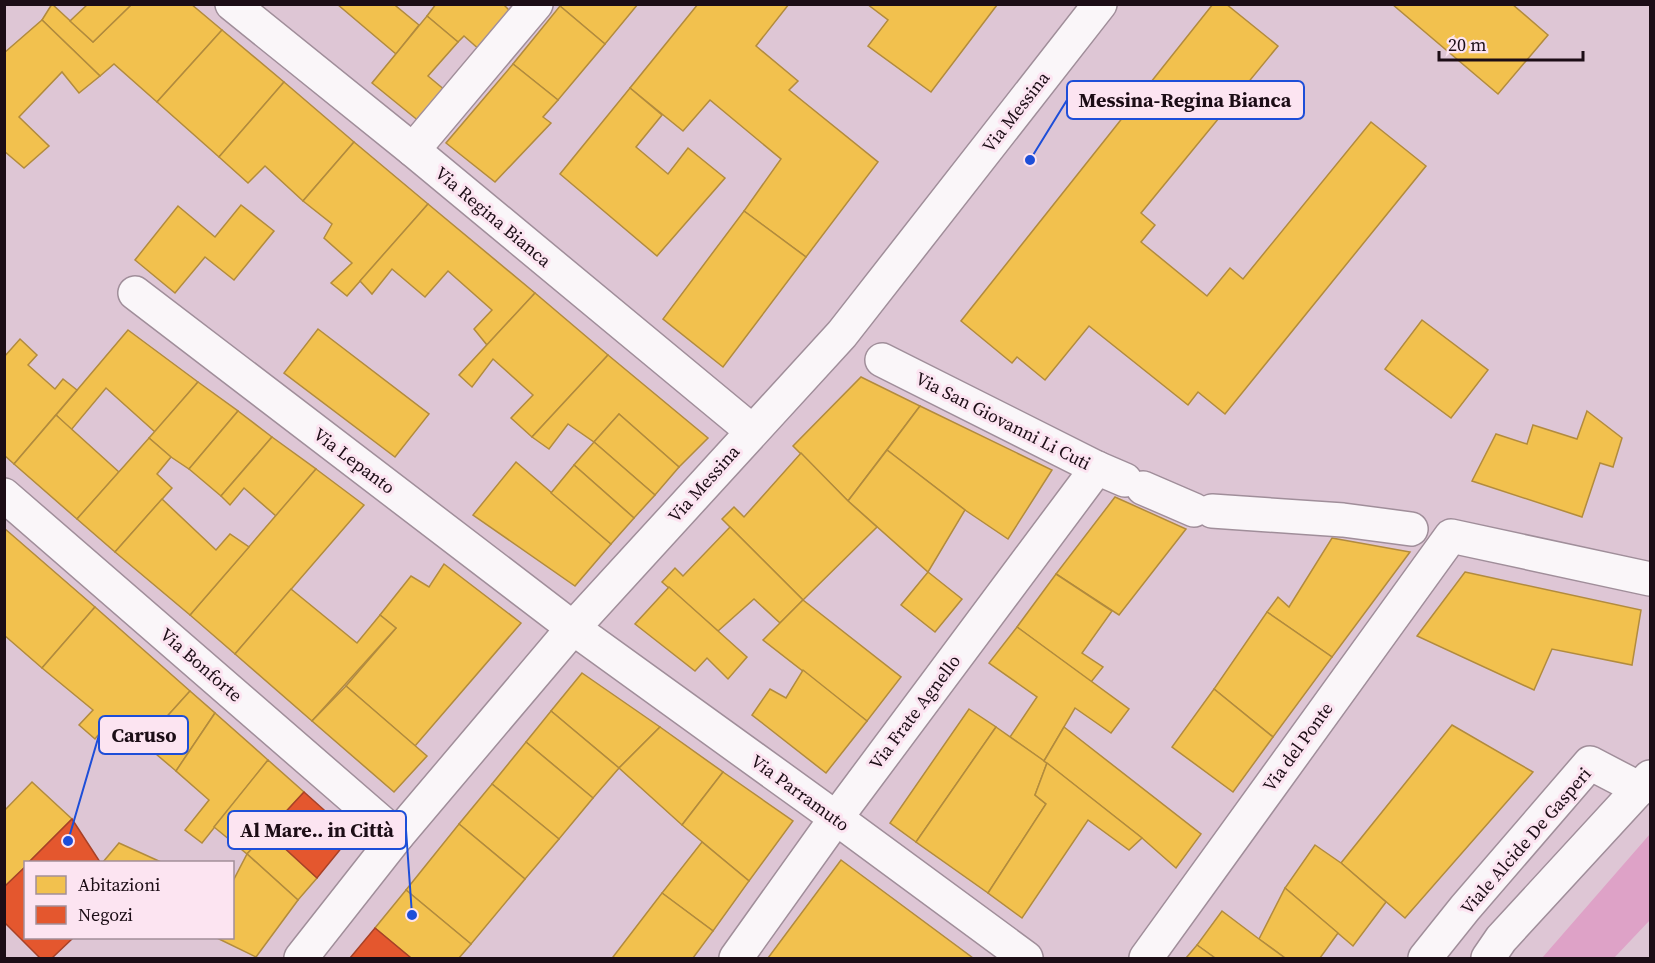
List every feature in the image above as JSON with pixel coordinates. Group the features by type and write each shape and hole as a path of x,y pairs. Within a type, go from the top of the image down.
{"street":[{"name":"Via Regina Bianca","path":"232,4 413,150 752,431"},
{"path":"413,150 536,4"},
{"name":"Via Messina","path":"301,958 397,836 573,628 842,334 1100,4"},
{"name":"Via Lepanto","path":"135,293 573,628"},
{"name":"Via San Giovanni Li Cuti","path":"882,360 1121,478 1203,511 1343,520 1411,529"},
{"name":"Via Frate Agnello","path":"736,958 836,818 1121,478"},
{"name":"Via Bonforte","path":"4,495 397,836"},
{"name":"Via del Ponte","path":"1146,958 1451,536 1650,579"},
{"name":"Via Parramuto","path":"573,628 1026,958"},
{"name":"Viale Alcide De Gasperi","path":"1425,958 1590,763 1646,783 1501,939 1488,958"}],"shaded area":[{"path":"1650,834 1650,920 1614,958 1542,958"}],"building: Abitazioni":[{"path":"52,4 93,42 132,4 191,4 222,30 157,102 114,64 100,76 42,20"},
{"path":"88,4 132,4 93,42 70,21"},
{"path":"337,4 397,4 396,6 419,25 396,54"},
{"path":"436,4 503,4 512,13 481,51 464,36 458,42 427,16"},
{"path":"561,4 638,4 605,44 560,6"},
{"path":"698,4 789,4 756,46 798,81 789,90 878,162 806,257 744,211 781,159 710,100 683,131 630,88"},
{"path":"867,4 997,5 931,92 868,46 888,20"},
{"path":"1213,4 1226,4 1278,46 1141,213 1155,225 1141,242 1207,296 1230,268 1243,279 1371,122 1426,166 1225,414 1198,392 1188,405 1089,326 1045,380 1017,357 1012,363 961,321"},
{"path":"1392,4 1512,4 1548,35 1498,94"},
{"path":"560,6 605,44 558,100 513,64"},
{"path":"427,16 458,42 428,76 446,91 420,122 372,83"},
{"path":"42,20 100,76 79,93 62,72 19,117 49,146 24,168 4,151 4,53"},
{"path":"222,30 284,82 219,157 157,102"},
{"path":"513,64 558,100 543,117 551,123 495,182 446,143"},
{"path":"284,82 354,142 303,201 265,166 248,183 219,157"},
{"path":"630,88 662,115 636,147 668,174 688,148 725,178 657,256 560,174"},
{"path":"354,142 428,204 347,296 331,283 352,263 324,238 332,224 303,201"},
{"path":"428,204 535,293 487,345 474,329 492,310 448,271 425,297 392,269 372,294 360,281"},
{"path":"241,205 274,231 234,280 205,257 175,293 135,260 178,206 215,237"},
{"path":"744,211 806,257 723,367 663,319"},
{"path":"535,293 608,355 532,437 511,418 533,395 493,359 472,387 459,375"},
{"path":"1422,320 1488,370 1451,418 1385,369"},
{"path":"318,329 429,414 395,457 284,373"},
{"path":"128,330 198,382 155,432 106,388 71,430 56,415"},
{"path":"20,339 37,355 28,365 55,389 63,379 77,390 14,464 4,455 4,357"},
{"path":"608,355 708,438 679,467 619,414 594,442 568,424 549,449 532,437"},
{"path":"861,377 920,406 848,501 793,446"},
{"path":"198,382 238,411 189,469 149,438"},
{"path":"920,406 1052,470 1008,539 965,510 887,450"},
{"path":"238,411 272,437 221,496 189,469"},
{"path":"1587,411 1622,438 1613,467 1600,463 1582,517 1472,481 1496,434 1527,444 1533,425 1577,439"},
{"path":"619,414 679,467 655,495 594,442"},
{"path":"56,415 119,472 77,519 14,464"},
{"path":"272,437 316,469 276,516 244,488 230,505 221,496"},
{"path":"149,438 171,457 157,474 172,488 115,552 77,519"},
{"path":"594,442 655,495 634,518 574,465"},
{"path":"887,450 965,510 928,572 848,501"},
{"path":"801,453 877,527 803,600 722,519 734,507 744,517"},
{"path":"516,462 611,544 575,586 473,515"},
{"path":"574,465 634,518 611,544 551,493"},
{"path":"316,469 364,505 235,654 190,615"},
{"path":"1115,497 1186,529 1119,615 1056,574"},
{"path":"162,499 216,550 230,534 249,547 190,615 115,552"},
{"path":"730,527 803,600 780,623 754,599 718,631 662,582 675,568 683,576"},
{"path":"4,528 95,607 42,668 4,635"},
{"path":"1332,538 1410,552 1332,657 1267,612 1278,597 1289,607"},
{"path":"444,564 521,623 415,746 346,686 396,628 380,615 411,576 429,587"},
{"path":"928,572 962,599 935,632 901,605"},
{"path":"1465,572 1641,610 1632,665 1552,649 1534,690 1417,636"},
{"path":"1056,574 1112,611 1082,653 1103,667 1091,682 1017,627"},
{"path":"669,587 747,657 728,679 707,658 695,671 635,624"},
{"path":"291,589 357,643 380,615 396,628 312,721 235,654"},
{"path":"803,600 901,677 867,721 763,640"},
{"path":"95,607 190,691 143,743 112,718 95,739 79,725 93,710 42,668"},
{"path":"1267,612 1332,657 1273,737 1214,689"},
{"path":"1017,627 1129,709 1111,733 1075,708 1044,761 1010,737 1037,697 989,663"},
{"path":"803,670 867,721 826,773 752,715 770,689 786,698"},
{"path":"582,673 660,727 619,768 551,711"},
{"path":"346,686 427,756 394,792 312,721"},
{"path":"1214,689 1273,737 1233,792 1172,747"},
{"path":"190,691 215,713 176,771 143,743"},
{"path":"969,709 996,727 916,842 890,823"},
{"path":"551,711 619,768 593,798 526,742"},
{"path":"215,713 268,760 202,843 185,830 209,800 176,771"},
{"path":"1452,725 1533,772 1405,918 1341,863"},
{"path":"660,727 723,772 682,825 619,768"},
{"path":"996,727 1047,763 1035,795 1046,804 988,893 916,842"},
{"path":"1064,727 1201,834 1176,868 1142,838 1044,761"},
{"path":"526,742 593,798 559,839 492,784"},
{"path":"268,760 304,792 247,854 214,827"},
{"path":"1047,763 1142,838 1129,850 1088,820 1022,918 988,893 1046,804 1035,795"},
{"path":"723,772 793,821 749,881 682,825"},
{"path":"32,782 72,819 30,861 24,861 24,868 4,887 4,811"},
{"path":"492,784 559,839 525,879 459,824"},
{"path":"459,824 525,879 471,944 406,890"},
{"path":"267,832 317,878 298,900 247,854"},
{"path":"702,842 749,881 713,931 662,893"},
{"path":"119,843 159,861 104,861"},
{"path":"1315,845 1341,863 1386,902 1353,946 1285,888"},
{"path":"247,854 298,900 256,957 219,939 234,939 234,879"},
{"path":"841,860 973,958 768,958"},
{"path":"1285,888 1338,933 1320,958 1285,958 1259,939"},
{"path":"406,890 471,944 459,958 411,958 375,928"},
{"path":"662,893 713,931 693,958 613,957"},
{"path":"1222,911 1285,958 1215,958 1197,945"},
{"path":"1197,945 1215,958 1186,958"}],"building: Negozi":[{"path":"304,792 352,835 317,878 267,832"},
{"path":"72,819 99,861 30,861"},
{"path":"24,868 24,939 72,939 52,958 40,958 4,922 4,887"},
{"path":"375,928 411,958 350,958"}],"place":[{"name":"Messina-Regina Bianca","path":"1030,160"},
{"name":"Caruso","path":"68,841"},
{"name":"Al Mare.. in Città","path":"412,915"}]}
